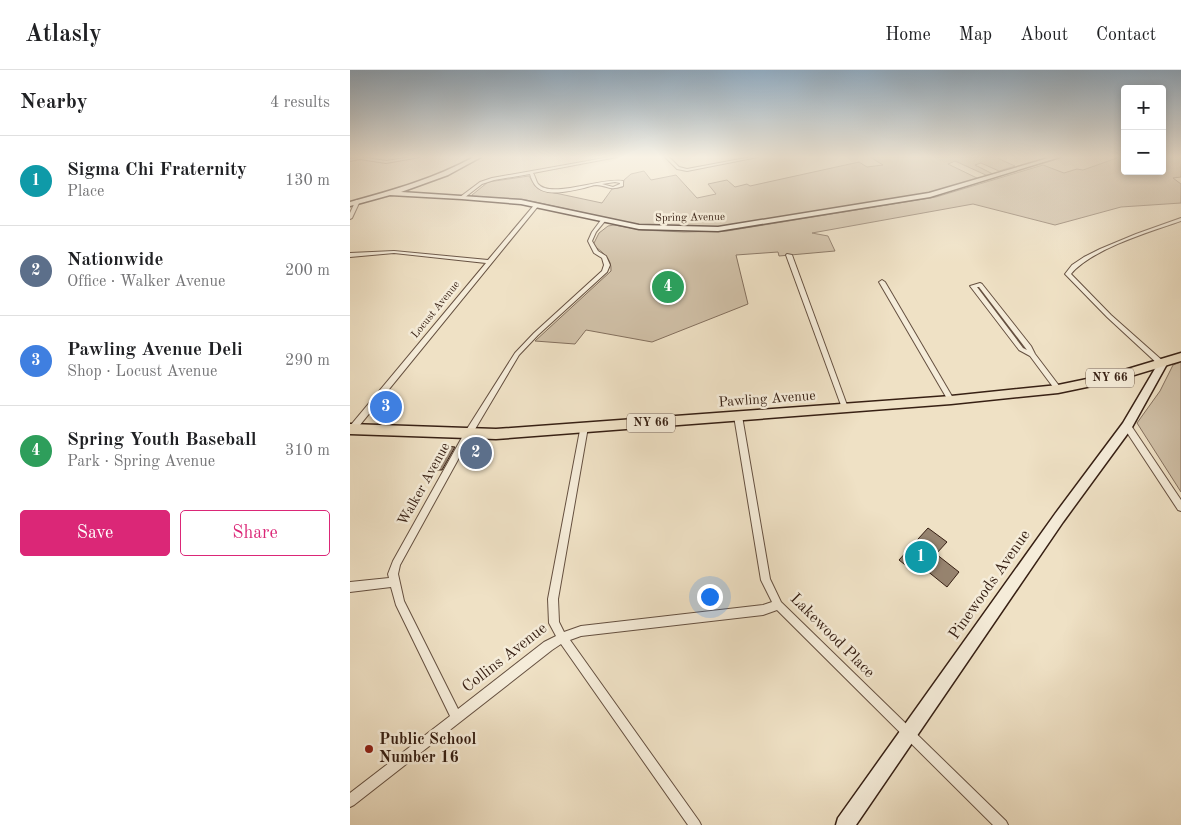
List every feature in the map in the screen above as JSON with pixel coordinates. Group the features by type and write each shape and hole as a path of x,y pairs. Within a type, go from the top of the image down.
{"main road":[{"name":"Pawling Avenue","path":"351,429 468,434 951,400 1058,389 1111,378 1181,357"}],"street":[{"path":"462,197 469,192"},
{"name":"Spring Avenue","path":"350,204 390,193 505,200 537,205 604,221 660,229 704,229 732,227 939,192"},
{"path":"350,218 358,202"},
{"name":"Locust Avenue","path":"351,429 537,205"},
{"path":"1162,364 1109,316 1068,274 1071,268 1098,252 1181,219"},
{"name":"Walker Avenue","path":"456,717 399,602 393,574 396,564 468,434 517,354 536,334 604,272 607,265 604,257 596,252 590,241 594,232 604,221"},
{"path":"350,255 394,252 489,262"},
{"path":"789,256 845,408"},
{"path":"882,282 951,400"},
{"path":"1032,355 1021,349 973,286 980,285 1029,347 1032,355 1058,389"},
{"name":"Pinewoods Avenue","path":"844,825 1059,518 1127,426 1162,364"},
{"name":"Lakewood Place","path":"738,416 766,580 778,605 1002,825"},
{"path":"1127,426 1181,507"},
{"name":"Collins Avenue","path":"350,801 548,646 562,638 554,623 553,598 584,427"},
{"path":"350,586 395,582"},
{"path":"695,825 562,638 581,631 763,610 778,605"}],"shaded area":[{"path":"475,192 551,192 602,203 610,192 692,192 697,198 716,194 715,192 933,192 722,227 698,228 639,225 526,200 472,196"},
{"path":"952,192 1181,192 1181,203 1121,207 1055,225 973,204 812,233 828,236 835,251 779,256 778,252 736,255 748,304 652,342 586,330 575,344 535,341 611,271 608,259 593,245 599,233 608,226 684,232 727,231 936,197"},
{"path":"1181,362 1181,492 1137,423 1160,391 1173,365"}],"building":[{"path":"388,396 400,397 384,418 371,417"},
{"path":"476,444 486,445 476,462 466,461"},
{"path":"446,446 455,447 442,470 430,470"},
{"path":"928,528 947,542 936,554 959,572 947,587 915,561 909,568 899,560"}],"place":[{"name":"Spring Youth Baseball","path":"668,287"},
{"name":"Pawling Avenue Deli","path":"386,407"},
{"name":"Nationwide","path":"476,453"},
{"name":"Sigma Chi Fraternity","path":"921,557"},
{"name":"Public School Number 16","path":"369,749"}]}
